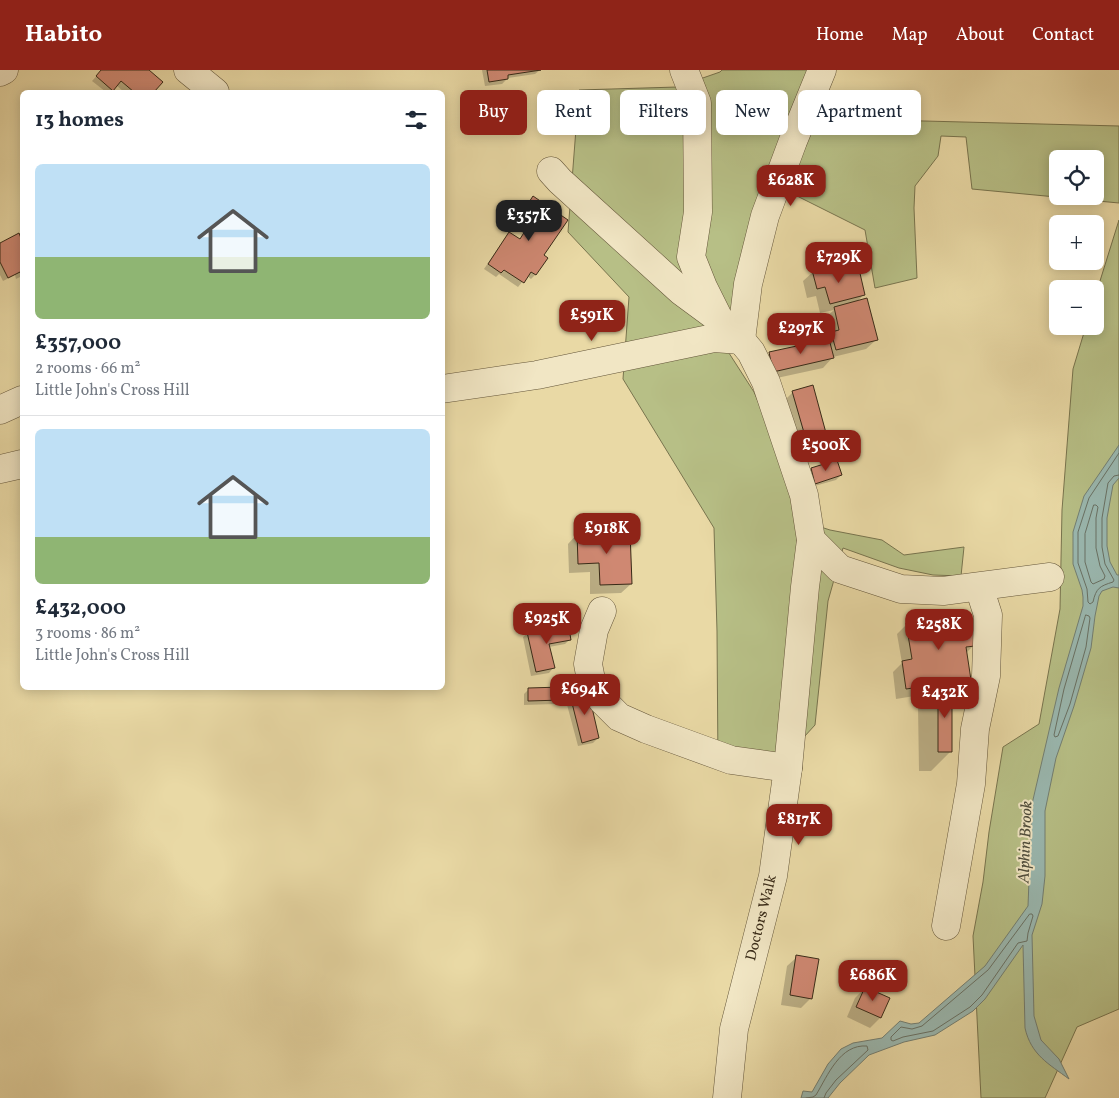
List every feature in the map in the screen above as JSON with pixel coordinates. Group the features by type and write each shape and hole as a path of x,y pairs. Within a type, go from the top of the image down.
{"street":[{"path":"0,72 4,70"},
{"path":"188,70 213,90"},
{"path":"684,70 697,103 698,212 691,257 716,328"},
{"path":"551,171 681,291 716,328 741,340 748,284 765,216 793,140 822,70"},
{"path":"445,389 537,375 716,328"},
{"name":"Doctors Walk","path":"727,1098 734,1029 774,876 788,768 811,540 804,495 766,382 751,352 741,340"},
{"path":"0,410 20,401"},
{"path":"0,469 20,464"},
{"path":"811,540 840,569 901,589 942,591 1050,577"},
{"path":"805,587 840,569"},
{"path":"946,926 971,784 975,728 986,676 988,615 979,587"},
{"path":"602,611 594,630 588,664 592,685 602,700 619,717 672,739 731,760 788,768"}],"green space":[{"path":"722,70 810,70 803,90 798,90 796,108 798,110 798,135 921,135 921,121 1119,126 1119,203 1104,202 1104,150 1049,150 1049,196 972,189 966,137 941,136 938,156 915,186 917,278 875,288 865,230 785,190 727,350 754,392 776,443 796,519 830,530 882,540 904,555 964,547 961,576 933,575 899,568 843,548 828,601 815,725 804,737 800,773 718,767 714,528 623,379 629,297 568,232 576,135 610,135 610,90 579,90 677,87"},
{"path":"1119,220 1119,1009 1077,1027 1045,1098 981,1098 973,936 1003,747 1039,724 1060,609 1062,510 1073,369 1083,335 1104,335 1104,280 1100,280"}],"water":[{"path":"1119,445 1119,478 1113,485 1107,518 1107,546 1110,562 1117,575 1119,575 1119,588 1113,587 1102,591 1099,596 1091,648 1056,758 1045,811 1045,876 1042,904 1032,935 1034,1016 1041,1040 1059,1059 1069,1079 1036,1052 1028,1037 1025,1028 1023,945 985,999 973,1011 935,1035 904,1042 869,1055 840,1083 828,1098 801,1098 803,1091 812,1092 828,1064 841,1049 853,1043 882,1038 900,1021 911,1024 919,1023 985,966 1028,906 1032,804 1059,688 1083,606 1082,590 1073,564 1073,532 1084,496"}],"building":[{"path":"101,70 149,70 163,82 156,90 132,90 121,81 112,90 96,76"},
{"path":"487,70 541,70 508,75 508,79 489,82"},
{"path":"533,196 568,220 544,255 548,258 536,275 531,272 524,283 504,270 501,273 488,264 509,232 520,239 530,223 520,216"},
{"path":"19,233 20,272 8,278 0,262 0,243"},
{"path":"834,264 836,274 859,269 865,295 830,304 825,287 817,289 812,270"},
{"path":"867,298 878,340 836,350 831,332 839,330 834,307"},
{"path":"829,339 834,358 773,372 769,352"},
{"path":"813,385 829,444 809,450 792,391"},
{"path":"837,460 842,475 815,484 811,468"},
{"path":"630,531 632,584 600,585 599,563 578,564 577,532"},
{"path":"971,614 975,646 966,647 971,680 906,689 902,661 912,659 906,623"},
{"path":"568,623 571,640 549,644 555,668 536,672 527,632"},
{"path":"952,686 952,752 938,752 938,687"},
{"path":"562,687 562,700 528,701 528,688"},
{"path":"588,690 599,738 582,743 570,695"},
{"path":"796,955 819,959 812,999 790,995"},
{"path":"865,987 890,998 881,1018 856,1007"}],"water label":[{"name":"Alphin Brook","path":"1026,842"}]}
